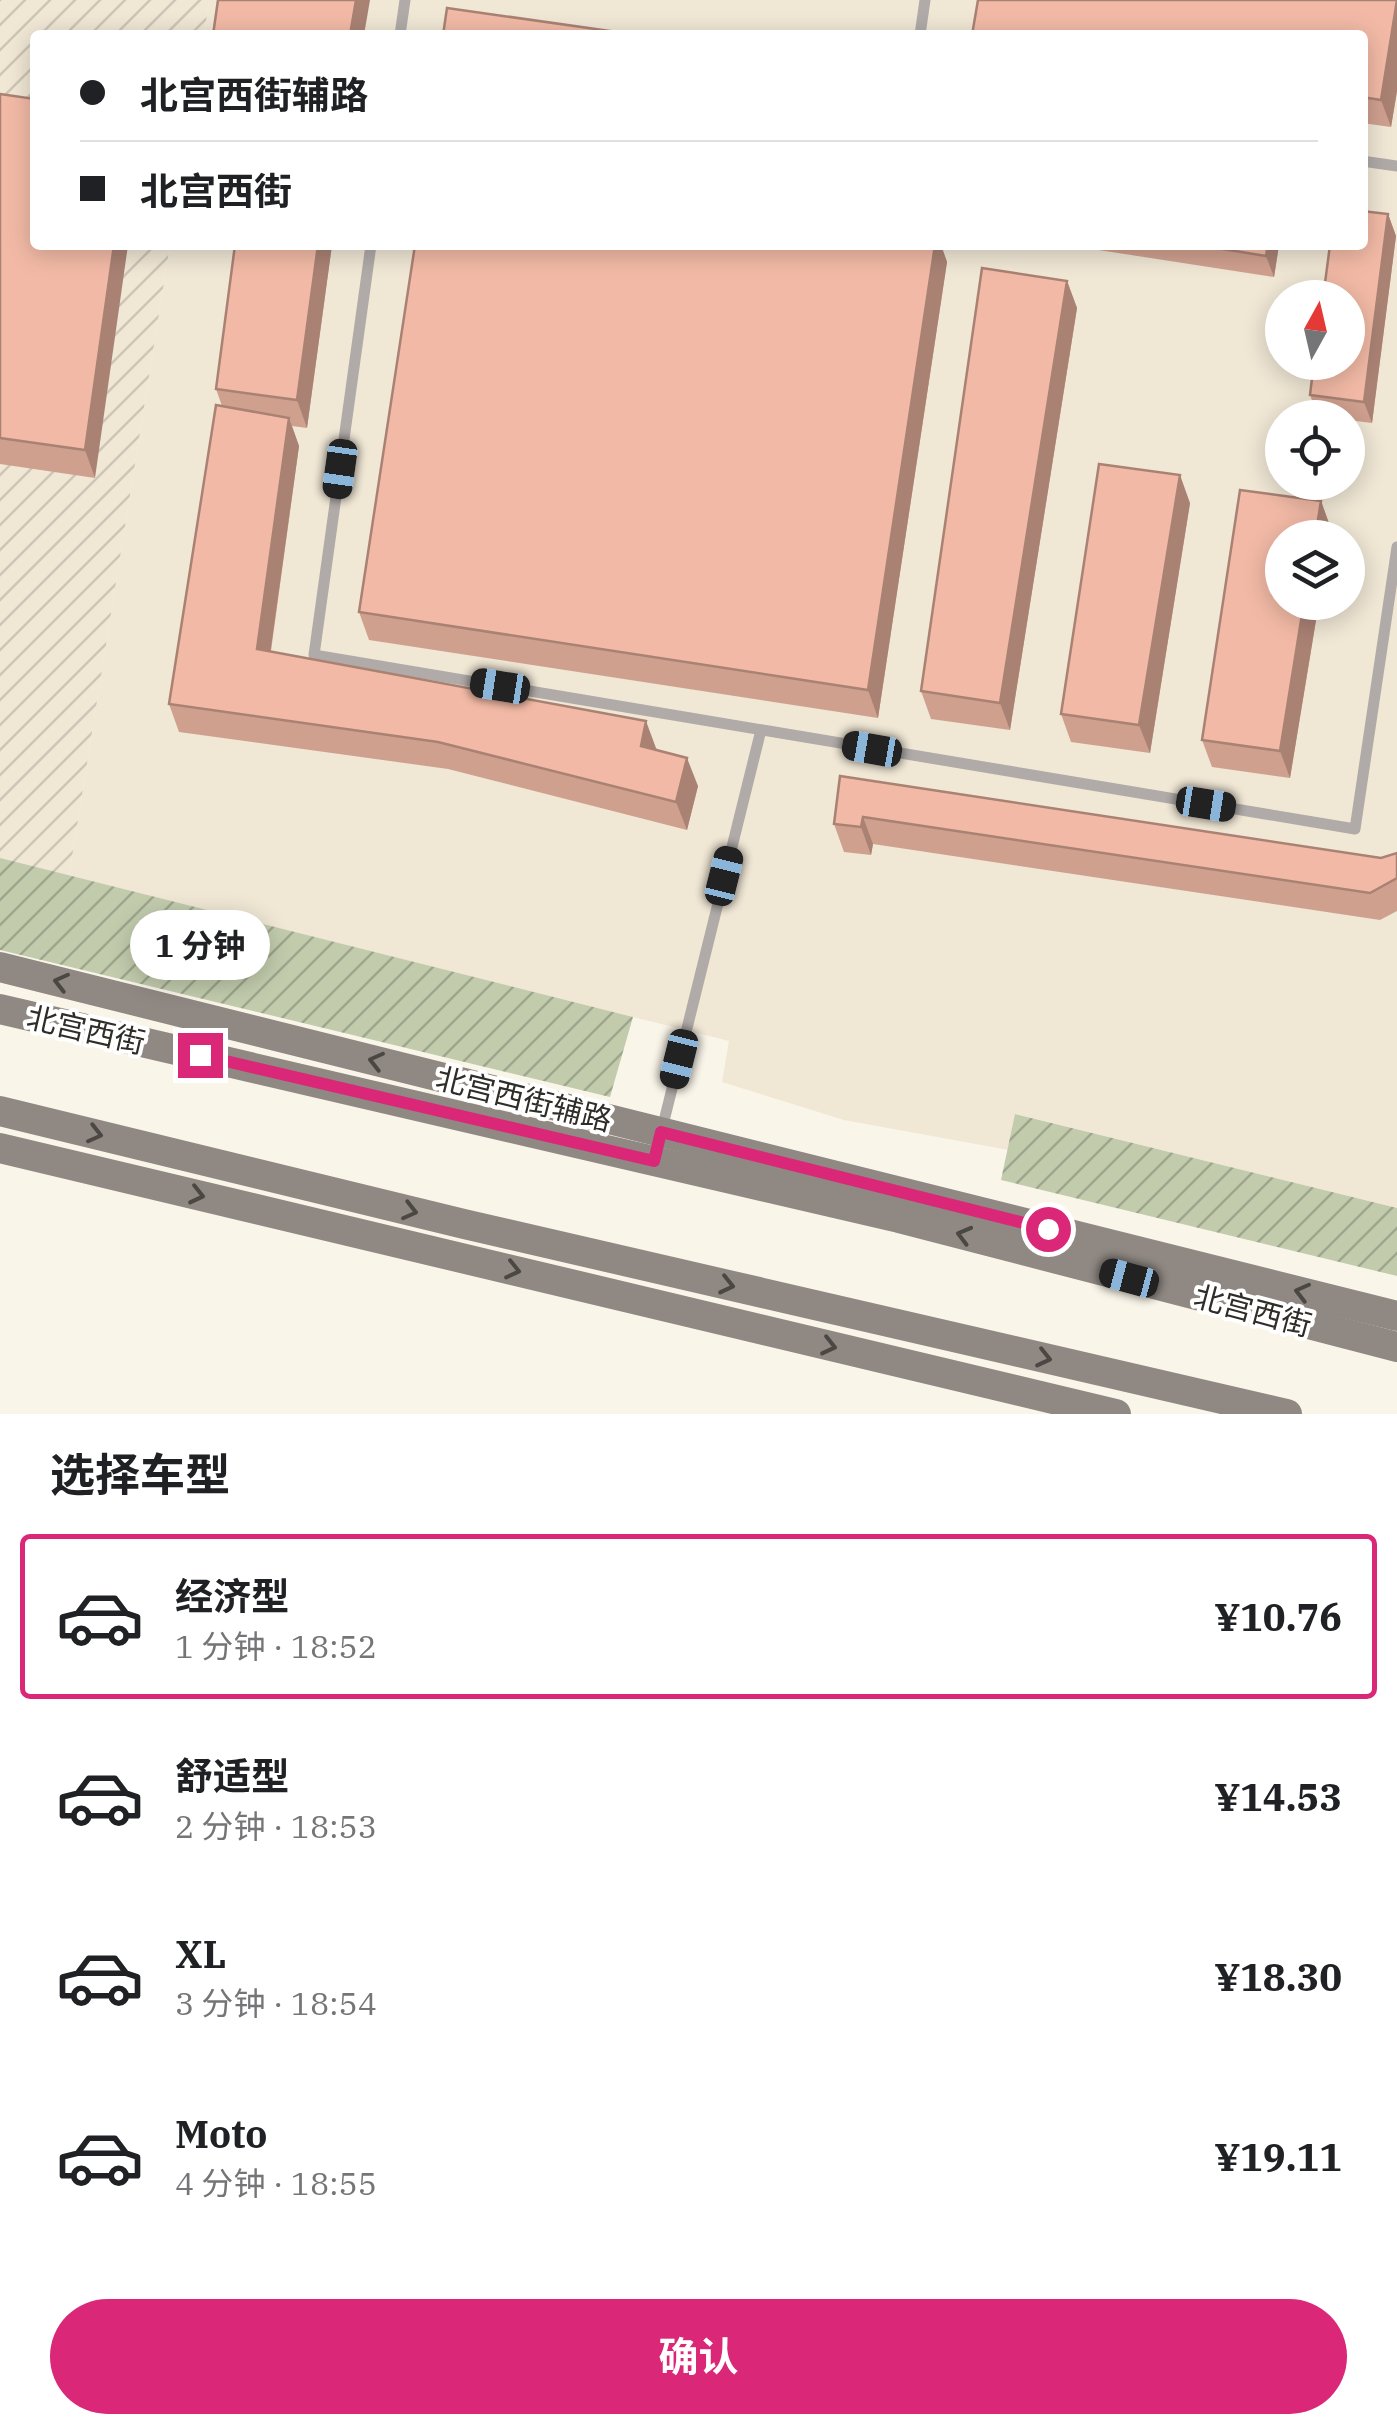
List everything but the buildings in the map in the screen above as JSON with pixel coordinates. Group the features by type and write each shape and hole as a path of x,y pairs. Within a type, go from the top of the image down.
{"main road":[{"name":"北宫西街辅路","path":"0,967 658,1146 1397,1316"},
{"name":"北宫西街","path":"0,1008 658,1146 899,1218 1397,1347"},
{"path":"0,1110 483,1228 1288,1414"},
{"path":"0,1148 1116,1414"}],"lane":[{"path":"401,30 405,0"},
{"path":"921,30 925,0"},
{"path":"1368,162 1397,166"},
{"path":"369,250 314,656 1355,829 1390,638 1397,547"},
{"path":"658,1146 761,730"}],"shaded area":[{"path":"0,0 209,0 205,30 30,30 30,250 169,250 69,876 0,859"},
{"path":"209,0 1397,0 1397,1208 1016,1114 1009,1150 844,1120 722,1082 729,1041 69,876 169,250 1368,250 1368,30 205,30"}],"green space":[{"path":"0,858 633,1017 610,1097 0,950"},
{"path":"1015,1114 1397,1208 1397,1276 1001,1180"}],"route":[{"path":"200,1055 654,1161 661,1132 1048,1229"}]}
